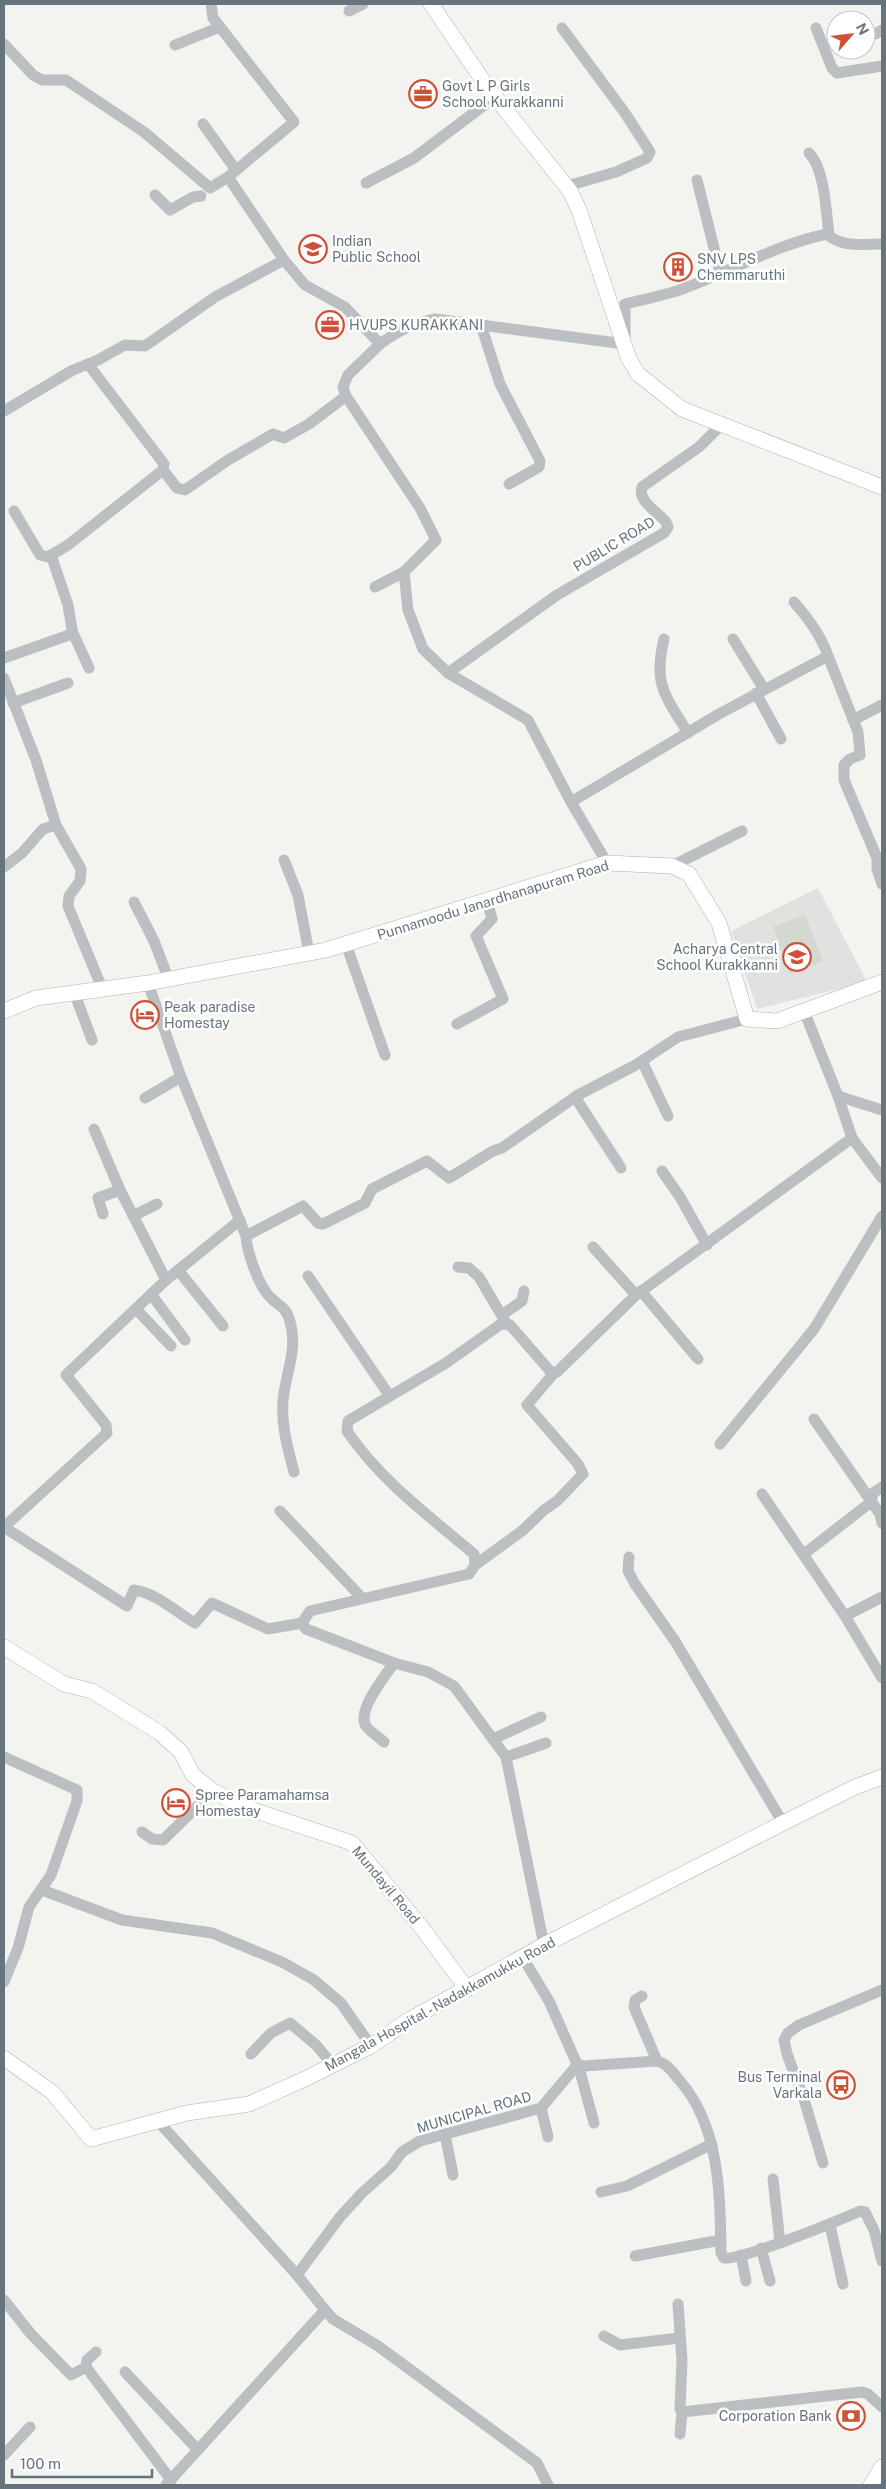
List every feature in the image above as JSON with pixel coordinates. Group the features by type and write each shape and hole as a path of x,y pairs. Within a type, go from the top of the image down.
{"main road":[{"path":"431,4 495,97 567,186 579,210 635,370 682,409 882,487"},
{"name":"Punnamoodu Janardhanapuram Road","path":"4,1011 36,998 148,983 309,953 346,944 607,863 672,866"},
{"path":"672,866 689,874 719,923 747,1019 777,1022 882,982"},
{"name":"Mundayil Road","path":"4,1647 64,1684 92,1691 160,1733 181,1752 193,1775 214,1791 244,1807 352,1843 422,1928 467,1989"},
{"name":"Mangala Hospital - Nadakkamukku Road","path":"4,2058 52,2092 91,2139 157,2120 249,2104 371,2046 406,2021 544,1945 855,1787 882,1777"},
{"path":"871,2485 882,2467"}],"street":[{"path":"155,195 170,210 193,197 198,198 232,173 294,122 213,18 211,4"},
{"path":"349,11 363,4"},
{"path":"175,45 220,27"},
{"path":"562,28 625,113 650,152 648,158 616,172 567,186"},
{"path":"816,28 832,68 837,73 882,66"},
{"path":"4,44 33,76 42,80 66,80 144,132 210,188"},
{"path":"366,183 414,158 495,97"},
{"path":"204,124 284,260 305,285 345,307 380,344"},
{"path":"809,153 814,158 824,190 828,235 836,242 845,244 882,244"},
{"path":"697,180 720,272"},
{"path":"375,587 404,572 436,540 420,508 346,396 343,386 348,375 380,344 418,322 435,319 625,344 625,304 677,291 794,243 828,235"},
{"path":"4,411 73,370 125,345 145,346 215,297 284,260"},
{"path":"481,325 500,384 540,461 538,467 509,484"},
{"path":"14,511 40,555 45,557 68,545 163,470 164,464 88,364"},
{"path":"163,470 177,488 185,490 228,460 273,434 284,438 310,424 346,396"},
{"name":"PUBLIC ROAD","path":"448,673 557,595 664,533 668,527 666,522 643,499 641,494 642,487 698,447 722,424"},
{"path":"51,555 72,618 73,635 89,668"},
{"path":"404,572 408,610 418,640 426,654 448,673 528,720 571,802 607,863"},
{"path":"794,602 811,622 824,646 858,732 860,755 850,759 844,765 844,780 880,856 877,869 882,884"},
{"path":"4,658 68,635 73,635"},
{"path":"664,639 660,656 661,686 688,733"},
{"path":"733,639 760,691 781,739"},
{"path":"571,802 760,691 828,656"},
{"path":"4,678 36,760 56,825 81,869 80,881 69,896 68,906 102,988"},
{"path":"13,702 68,683"},
{"path":"853,720 882,705"},
{"path":"4,867 22,853 44,829 56,825"},
{"path":"672,866 742,831"},
{"path":"284,860 298,895 309,953"},
{"path":"457,1024 503,999 476,938 492,918 488,900"},
{"path":"134,902 154,941 168,978"},
{"path":"346,944 384,1055"},
{"path":"148,983 181,1077 246,1236 246,1250 270,1296 283,1306 289,1317 295,1344 283,1401 283,1430 294,1472"},
{"path":"74,992 92,1040"},
{"path":"804,1011 838,1096 852,1138 882,1178"},
{"path":"246,1236 303,1206 318,1222 323,1224 365,1202 372,1189 427,1161 449,1178 493,1151 502,1148 575,1098 642,1061 678,1037 747,1019"},
{"path":"642,1061 668,1116"},
{"path":"144,1098 181,1077"},
{"path":"838,1096 882,1110"},
{"path":"575,1098 621,1168"},
{"path":"94,1129 120,1190 166,1280"},
{"path":"240,1220 166,1280 66,1375 106,1426 108,1433 4,1527 127,1606 134,1590 145,1592 158,1598 195,1623 212,1603 268,1629 302,1623 310,1611 469,1574 475,1565 522,1531 544,1510 557,1501 583,1474 578,1464 527,1405 554,1373 567,1364 638,1293 852,1138"},
{"path":"662,1171 680,1197 706,1245"},
{"path":"103,1214 98,1198 120,1190"},
{"path":"133,1216 157,1204"},
{"path":"720,1444 814,1329 882,1216"},
{"path":"593,1247 698,1359"},
{"path":"458,1267 469,1268 474,1271 504,1319 554,1373"},
{"path":"178,1270 223,1326"},
{"path":"308,1276 389,1395"},
{"path":"475,1565 474,1554 386,1478 346,1432 348,1421 439,1367 501,1324 522,1301 524,1291"},
{"path":"151,1294 185,1340"},
{"path":"136,1309 171,1346"},
{"path":"814,1419 880,1514 882,1523"},
{"path":"804,1554 871,1502 873,1493 882,1487"},
{"path":"762,1494 845,1616 882,1678"},
{"path":"280,1511 362,1598"},
{"path":"629,1557 628,1571 635,1584 674,1641 783,1823"},
{"path":"845,1616 882,1597"},
{"path":"302,1623 306,1628 394,1663 428,1672 454,1686 506,1757 544,1945"},
{"path":"384,1742 366,1726 363,1717 367,1705 394,1663"},
{"path":"493,1739 541,1716"},
{"path":"506,1757 546,1743"},
{"path":"4,1758 77,1790 77,1801 56,1863 42,1890 29,1907 18,1948 4,1982"},
{"path":"142,1832 152,1839 163,1840 214,1791"},
{"path":"42,1890 122,1920 212,1933 282,1962 314,1980 341,2003 371,2046"},
{"path":"523,1958 548,2001 578,2064 578,2071 594,2123"},
{"path":"823,2163 784,2040 788,2033 799,2025 882,1990"},
{"path":"642,1996 635,2000 634,2007 658,2061"},
{"path":"251,2054 266,2036 290,2023 316,2045 333,2065"},
{"path":"578,2064 658,2061 668,2066 689,2091 701,2110 712,2144 720,2211 722,2255 724,2258 741,2255 780,2242 860,2211 865,2212 874,2230 882,2261"},
{"name":"MUNICIPAL ROAD","path":"297,2275 340,2217 362,2193 391,2167 402,2152 420,2141 541,2108 578,2064"},
{"path":"541,2108 548,2137"},
{"path":"157,2120 297,2275 333,2318 385,2352 537,2463 548,2485"},
{"path":"445,2134 453,2175"},
{"path":"600,2192 627,2186 712,2144"},
{"path":"773,2179 780,2242"},
{"path":"830,2224 843,2284"},
{"path":"635,2256 721,2240"},
{"path":"761,2248 770,2281"},
{"path":"741,2255 746,2282"},
{"path":"4,2300 30,2333 72,2375 86,2366"},
{"path":"678,2304 682,2360 680,2434"},
{"path":"96,2352 87,2360 86,2366 168,2483 325,2310"},
{"path":"604,2336 620,2345 679,2338"},
{"path":"125,2372 198,2450"},
{"path":"682,2412 860,2392 868,2394 882,2407"},
{"path":"4,2455 30,2427"}],"shaded area":[{"name":"Acharya Central School Kurakkanni","path":"818,888 867,982 757,1009 731,931"},
{"path":"805,914 823,961 790,974 773,927"}],"place":[{"name":"Govt L P Girls School Kurakkanni","path":"423,94"},
{"name":"Indian Public School","path":"313,249"},
{"name":"SNV LPS Chemmaruthi","path":"678,267"},
{"name":"HVUPS KURAKKANI","path":"330,325"},
{"name":"Acharya Central School Kurakkanni","path":"797,957"},
{"name":"Peak paradise Homestay","path":"145,1015"},
{"name":"Spree Paramahamsa Homestay","path":"176,1803"},
{"name":"Bus Terminal Varkala","path":"841,2085"},
{"name":"Corporation Bank","path":"851,2416"}]}
